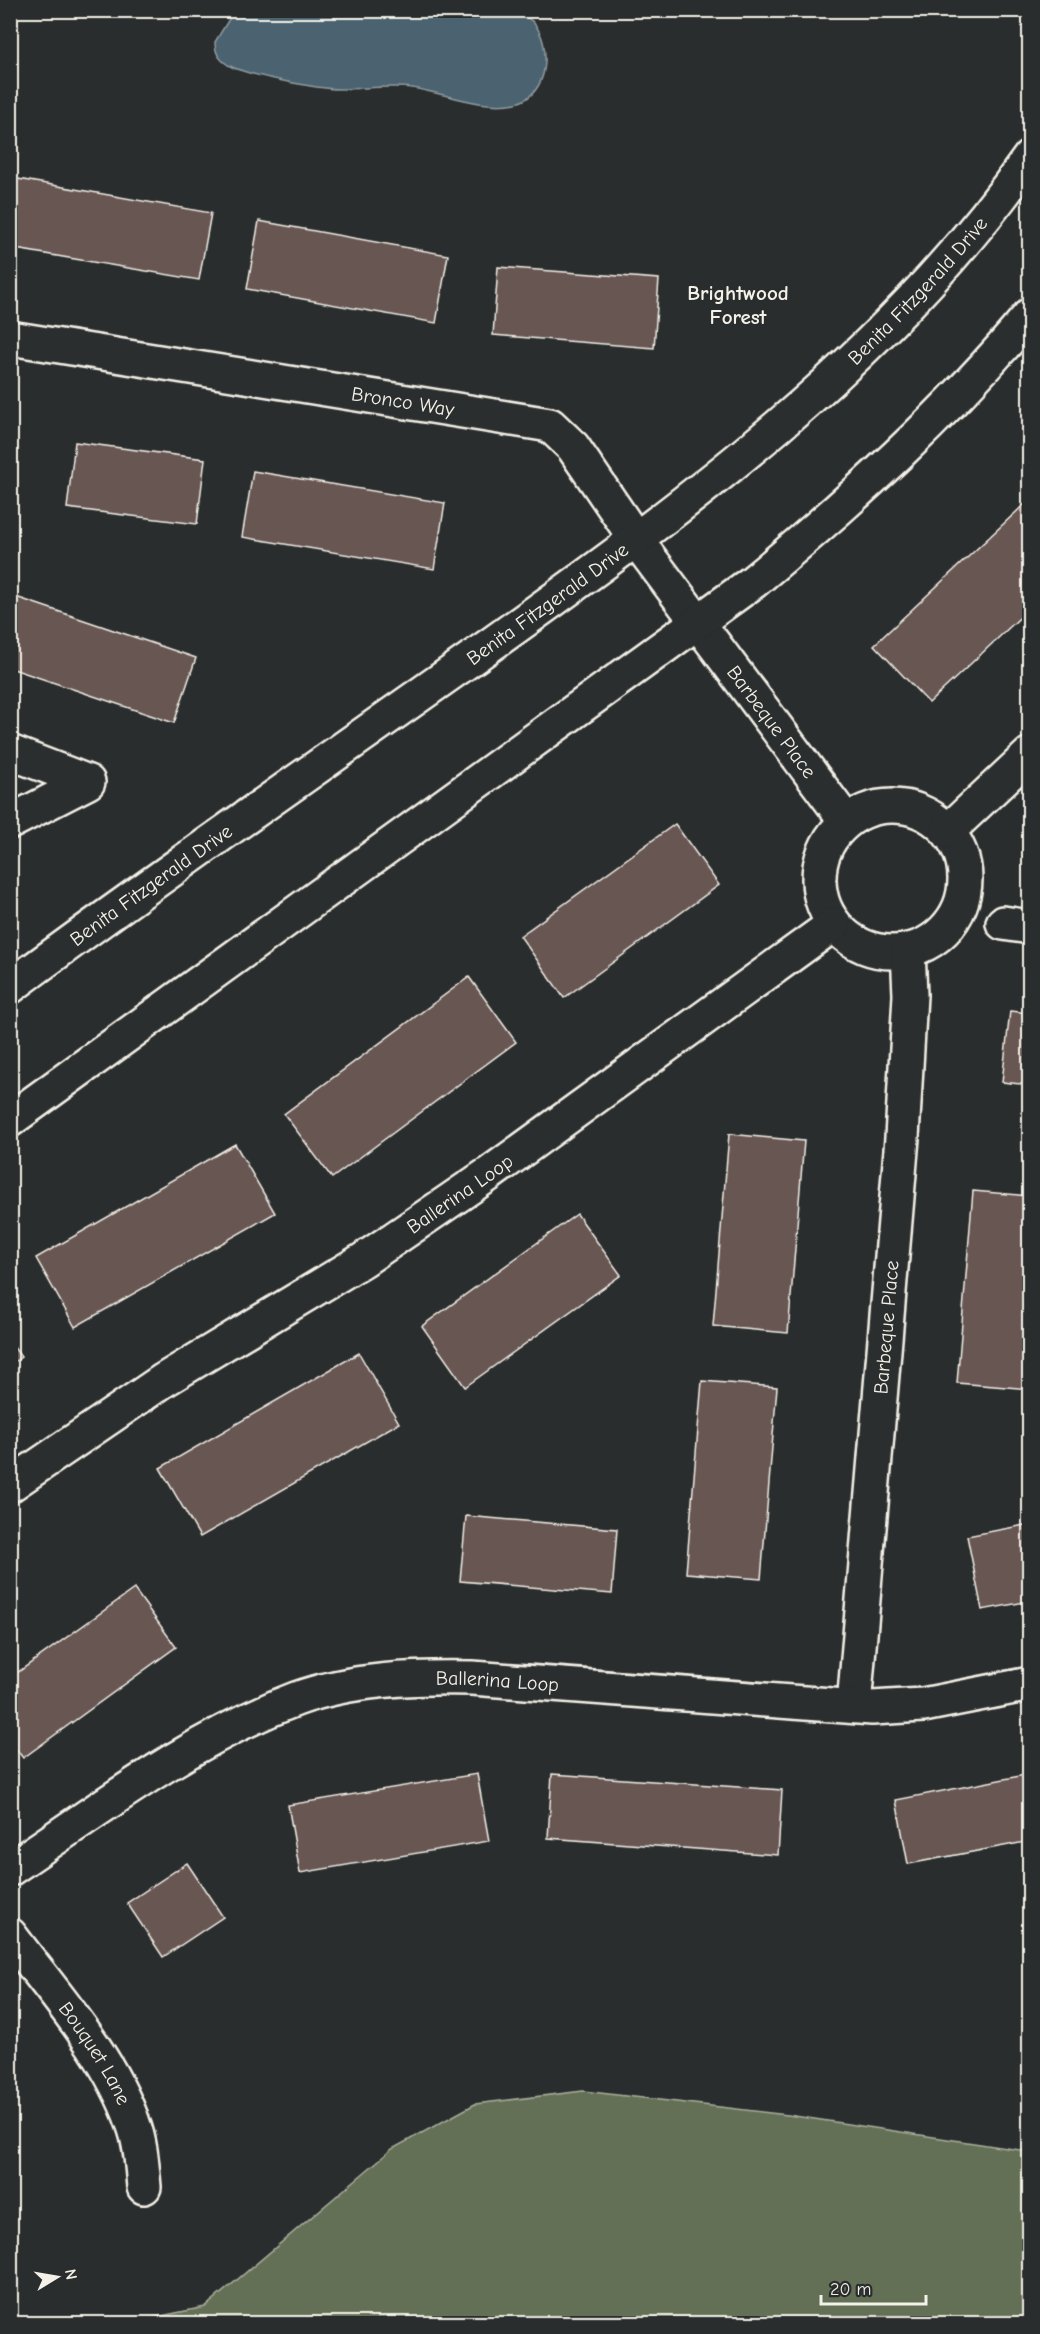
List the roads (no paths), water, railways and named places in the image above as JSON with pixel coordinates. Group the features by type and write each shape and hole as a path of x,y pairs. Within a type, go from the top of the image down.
{"street":[{"name":"Benita Fitzgerald Drive","path":"10,987 636,541 743,457 861,351 938,270 1008,187 1029,157"},
{"path":"10,1120 753,582 843,508 999,351 1029,315"},
{"name":"Bronco Way","path":"10,338 550,425 573,447 636,541 699,623"},
{"name":"Barbeque Place","path":"699,623 846,821"},
{"path":"10,752 88,782 10,822"},
{"path":"948,831 1029,753"},
{"path":"888,805 910,807 931,817 948,831 959,850 965,871 964,892 957,912 944,930 927,943 908,950 887,952 867,948 849,938 834,924 823,904 818,882 821,859 830,838 846,821 866,810 888,805"},
{"name":"Ballerina Loop","path":"10,1485 164,1380 353,1266 411,1227 834,924"},
{"name":"Barbeque Place","path":"854,1706 902,1138 910,995 908,950"},
{"name":"Ballerina Loop","path":"10,1869 127,1790 222,1734 297,1699 364,1683 436,1677 472,1678 854,1706 923,1705 1029,1684"},
{"name":"Bouquet Lane","path":"10,1935 99,2056 123,2097 140,2150 144,2187"}],"water":[{"path":"234,11 504,11 523,16 533,22 543,43 544,68 541,80 527,98 503,105 477,103 403,87 339,89 299,84 237,69 220,58 215,42"}],"district":[{"name":"Brightwood Forest","path":"738,305"}]}
